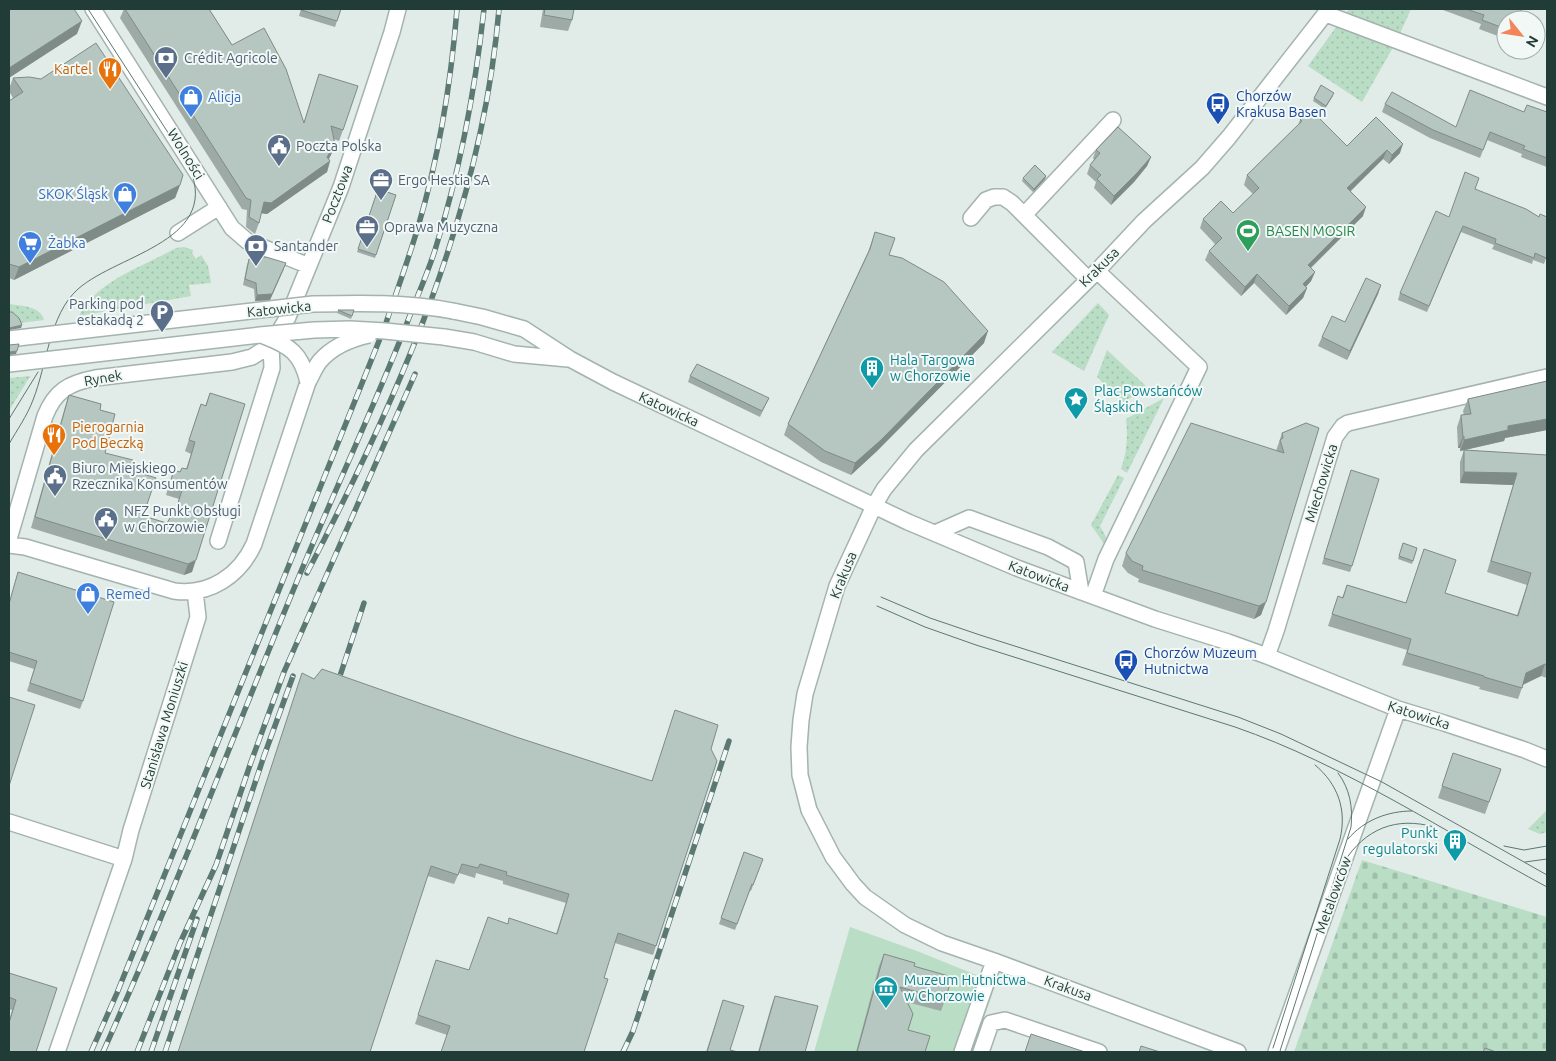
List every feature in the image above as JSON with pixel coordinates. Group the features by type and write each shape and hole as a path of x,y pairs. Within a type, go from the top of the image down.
{"street":[{"name":"Pocztowa","path":"265,340 288,316 341,187 398,9"},
{"name":"Wolności","path":"96,10 232,228 247,242 308,266"},
{"path":"1327,11 1547,97"},
{"name":"Krakusa","path":"1238,1052 942,943 905,925 865,897 833,857 809,810 800,775 800,738 805,694 840,577 874,506 896,473 916,450 1144,221 1184,186 1215,154 1327,11"},
{"path":"1024,215 1113,120"},
{"path":"970,218 986,200 994,197 1003,197 1199,367 1106,559 1087,594"},
{"path":"178,233 219,208"},
{"name":"Katowicka","path":"9,339 313,304 390,304 482,316 524,329 570,359 613,382 874,506 1017,568 1155,619 1267,656 1398,709 1525,750 1547,759"},
{"name":"Katowicka","path":"9,364 265,340 314,330 385,331 444,337 474,342 514,354 570,359"},
{"path":"9,545 30,548 166,590 180,592 195,591 214,586 227,579 248,556 260,530 308,382 321,360 336,346 356,338 385,331"},
{"path":"218,541 272,368 265,340 285,344 297,356 305,368 308,382"},
{"name":"Rynek","path":"9,539 43,420 54,398 64,389 76,383 95,378 213,365 241,360 256,355 265,340"},
{"name":"Miechowicka","path":"1267,656 1335,437 1343,426 1348,423 1547,377"},
{"path":"934,533 969,518 1048,547 1076,562 1087,594"},
{"name":"Stanisława Moniuszki","path":"57,1052 124,859 131,830 198,617 195,591"},
{"name":"Metalowców","path":"1276,1052 1398,709"},
{"name":"Katowicka","path":"1525,750 1547,747"},
{"path":"9,822 124,859"},
{"path":"962,1052 994,961"},
{"path":"981,1052 991,1023 1005,1020 1099,1052"}],"green space":[{"path":"1349,9 1411,9 1396,42 1362,102 1308,66"},
{"path":"184,247 193,250 192,253 196,259 201,255 208,266 211,283 189,285 191,296 79,316 97,293 109,284 176,248"},
{"path":"1098,303 1109,315 1084,371 1052,352"},
{"path":"9,304 35,309 42,315 44,320 19,323 9,315"},
{"path":"1107,350 1148,388 1123,402 1097,377"},
{"path":"31,376 29,378 9,411 9,378"},
{"path":"1164,398 1127,473 1121,469 1125,457 1126,419"},
{"path":"1118,475 1124,478 1100,526 1108,541 1105,545 1091,525"},
{"path":"1547,810 1547,832 1540,834 1528,829"},
{"path":"1362,860 1547,917 1547,1052 1294,1052"},
{"path":"850,927 917,951 996,983 972,1052 814,1052"}],"building":[{"path":"9,9 74,9 82,21 9,68"},
{"path":"125,9 209,9 232,45 264,28 286,69 304,123 319,74 358,86 343,130 331,126 335,144 327,157 330,161 271,203 264,202 259,223 249,217 251,200 246,198"},
{"path":"302,9 341,9 337,21"},
{"path":"545,9 574,9 572,20 544,15"},
{"path":"1466,9 1522,9 1496,10 1496,25 1482,20 1484,15"},
{"path":"96,43 183,175 180,185 19,267 9,264 9,101 23,92 13,78 29,77 41,79"},
{"path":"1321,85 1334,93 1326,106 1314,98"},
{"path":"1470,90 1524,112 1527,105 1547,112 1547,158 1523,149 1525,146 1490,132 1483,150 1433,130 1385,104 1392,92 1456,127"},
{"path":"1310,109 1347,146 1376,117 1403,144 1392,155 1387,150 1347,188 1366,207 1308,265 1315,272 1303,284 1307,288 1289,306 1257,274 1245,287 1209,251 1222,238 1203,219 1221,201 1233,213 1259,188 1247,175 1302,121 1300,120"},
{"path":"1118,127 1151,157 1114,196 1097,179 1101,175 1090,165 1100,153 1096,150"},
{"path":"1035,165 1046,176 1034,189 1023,178"},
{"path":"1465,172 1479,178 1475,189 1526,209 1539,217 1540,214 1547,217 1547,255 1546,258 1535,253 1534,258 1495,243 1496,239 1463,226 1429,306 1400,293 1436,211 1449,217"},
{"path":"378,189 396,195 376,255 358,249"},
{"name":"Hala Targowa w Chorzowie","path":"875,232 895,238 889,255 902,258 944,282 988,331 881,440 855,463 825,451 788,424 870,249"},
{"path":"266,257 286,263 272,294 257,295 256,283 245,279 249,259"},
{"path":"1366,278 1381,285 1350,351 1322,337 1332,316 1345,322"},
{"path":"338,310 354,310 352,316"},
{"path":"9,312 12,312 19,318 22,325 9,328"},
{"path":"19,344 17,351 9,352 9,345"},
{"path":"697,364 769,398 762,411 690,376"},
{"path":"1547,381 1547,419 1508,426 1508,430 1464,440 1461,415 1471,414 1468,399"},
{"path":"210,393 245,404 196,560 188,564 35,517 69,395 101,404 100,410 115,414 105,453 133,460 131,470 156,478 143,516 167,523 177,506 183,487 170,483 174,470 180,472 182,468 187,469 195,442 189,440 201,404 206,406"},
{"path":"1191,423 1284,453 1280,440 1283,438 1282,433 1306,423 1319,428 1266,602 1259,606 1142,570 1143,566 1132,561 1126,553"},
{"path":"1464,450 1547,455 1547,665 1545,664 1526,673 1522,688 1407,653 1411,639 1332,614 1338,596 1343,598 1347,585 1406,603 1424,549 1456,560 1445,593 1518,616 1531,573 1491,561 1517,473 1464,472"},
{"path":"1351,470 1379,479 1352,566 1324,558"},
{"path":"1403,543 1417,548 1413,561 1399,556"},
{"path":"18,572 114,602 83,701 30,683 37,661 9,652 9,604"},
{"path":"322,669 519,738 652,781 675,710 718,725 711,749 717,761 656,946 618,933 604,978 608,979 584,1052 441,1052 450,1026 418,1015 436,960 469,970 488,917 508,924 509,918 557,934 569,894 506,875 507,872 480,864 478,868 462,864 458,875 431,866 370,1052 178,1052 302,673 314,679"},
{"path":"9,697 35,705 9,786"},
{"path":"1453,753 1501,769 1489,802 1442,786"},
{"path":"744,852 763,859 737,924 721,918"},
{"name":"Muzeum Hutnictwa w Chorzowie","path":"884,954 915,963 914,966 952,977 945,1000 900,987 913,1014 908,1030 930,1036 925,1052 857,1052"},
{"path":"9,973 57,988 36,1052 9,1052 9,1023 16,1000 9,997"},
{"path":"775,996 818,1006 805,1052 759,1052"},
{"path":"723,1000 744,1006 730,1050 738,1052 707,1052"},
{"path":"1031,1034 1085,1052 1025,1052"},
{"path":"1141,1046 1160,1052 1139,1052"},
{"path":"1485,1048 1496,1052 1483,1052"}],"tram line":[{"path":"9,444 31,406 55,326 68,300 78,289 96,276 162,242 180,227 192,210 195,189 187,162 88,9"},
{"path":"9,419 38,372"},
{"path":"881,597 930,618 1238,717 1281,734 1382,782 1547,875"},
{"path":"877,606 925,627 976,645 1235,727 1276,743 1316,760 1355,780 1547,887"},
{"path":"1273,1048 1342,828 1339,798 1330,781 1315,765"},
{"path":"1280,1051 1351,827 1350,798 1338,773"},
{"path":"1348,839 1354,832 1377,818 1403,811 1412,811"},
{"path":"1344,862 1362,841 1383,828 1407,823 1434,827"},
{"path":"1504,846 1524,850 1547,846"},
{"path":"1525,862 1547,859"}],"railway":[{"path":"91,1052 117,993 385,326 414,240 432,173 448,92 457,9"},
{"path":"103,1052 201,820 295,586 394,356 429,269 452,191 466,131 484,9"},
{"path":"307,573 341,506 404,370 431,300 455,229 475,157 490,84 499,9"},
{"path":"137,1052 180,943 216,865 284,672 415,374"},
{"path":"337,685 364,603"},
{"path":"165,1052 264,756 293,676"},
{"path":"623,1052 633,1031 729,741"},
{"path":"151,1052 197,919"}],"place":[{"name":"Crédit Agricole","path":"166,79"},
{"name":"Kartel","path":"110,90"},
{"name":"Alicja","path":"191,118"},
{"name":"Chorzów Krakusa Basen","path":"1218,125"},
{"name":"Poczta Polska","path":"279,167"},
{"name":"Ergo Hestia SA","path":"381,201"},
{"name":"SKOK Śląsk","path":"125,215"},
{"name":"Oprawa Muzyczna","path":"367,248"},
{"name":"BASEN MOSIR","path":"1248,252"},
{"name":"Żabka","path":"30,264"},
{"name":"Santander","path":"256,267"},
{"name":"Parking pod estakadą 2","path":"162,333"},
{"name":"Hala Targowa w Chorzowie","path":"872,389"},
{"name":"Plac Powstańców Śląskich","path":"1076,420"},
{"name":"Pierogarnia Pod Beczką","path":"54,456"},
{"name":"Biuro Miejskiego Rzecznika Konsumentów","path":"55,497"},
{"name":"NFZ Punkt Obsługi w Chorzowie","path":"106,540"},
{"name":"Remed","path":"88,615"},
{"name":"Chorzów Muzeum Hutnictwa","path":"1126,682"},
{"name":"Punkt regulatorski","path":"1455,862"},
{"name":"Muzeum Hutnictwa w Chorzowie","path":"886,1009"}]}
